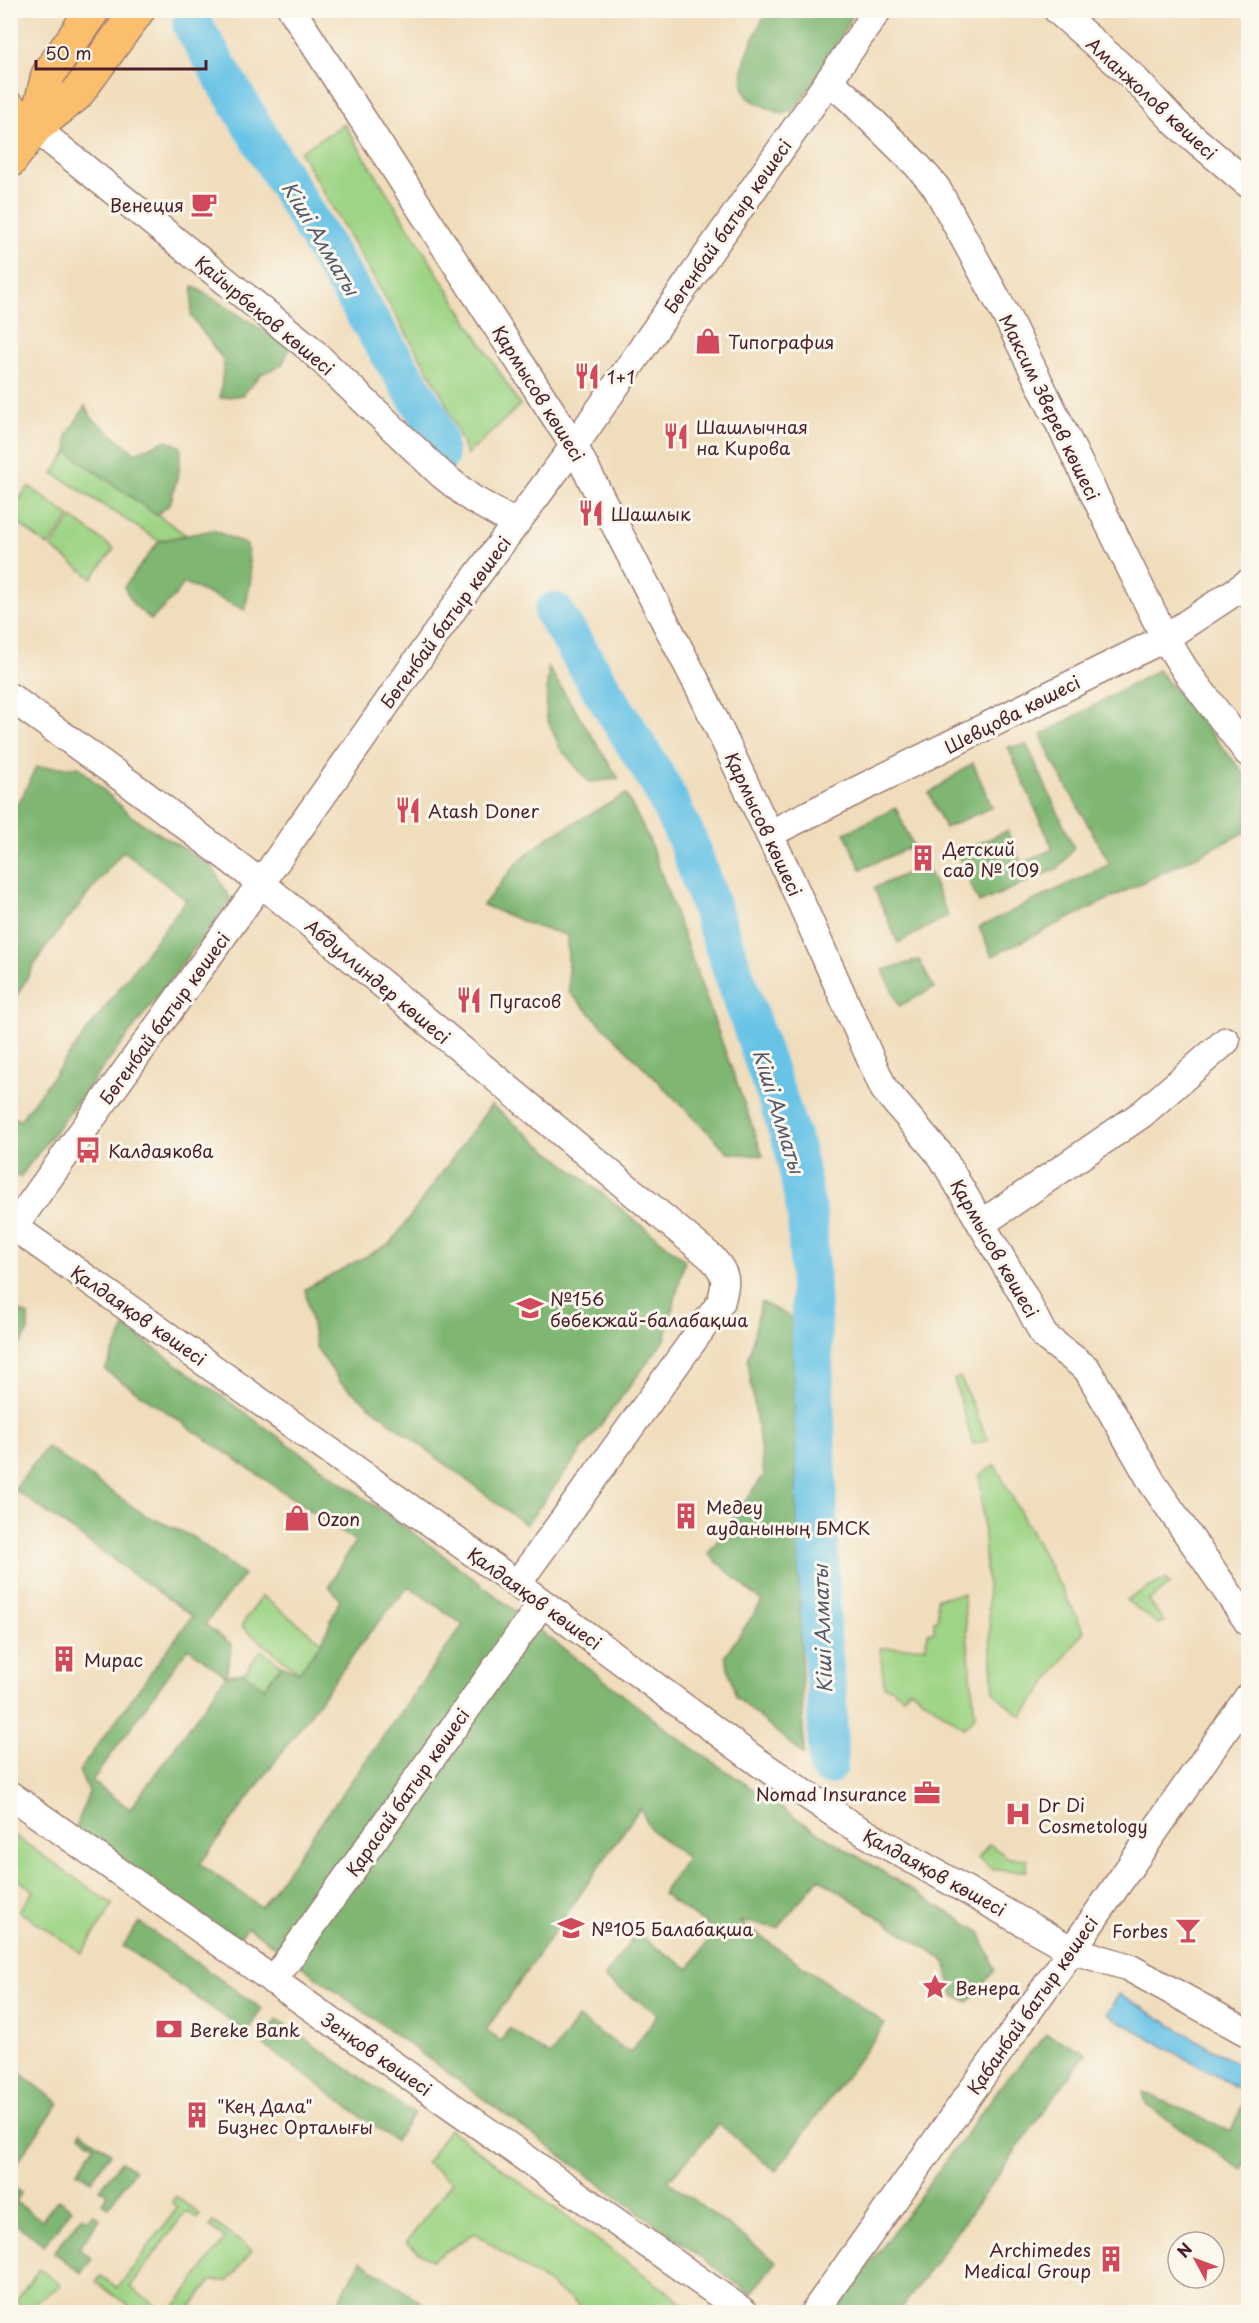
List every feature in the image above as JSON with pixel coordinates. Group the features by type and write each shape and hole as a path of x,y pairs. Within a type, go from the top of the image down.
{"main road":[{"path":"10,160 23,118 48,75 93,10"},
{"path":"23,118 76,95 138,10"}],"street":[{"name":"Қармысов көшесі","path":"292,10 574,446 700,689 769,834 884,1089 942,1157 1023,1295 1044,1336 1087,1369 1153,1484 1248,1622"},
{"name":"Бөгенбай батыр көшесі","path":"12,1227 574,446 878,10"},
{"name":"Аманжолов көшесі","path":"1057,10 1133,77 1178,124 1248,184"},
{"name":"Максим Зверев көшесі","path":"829,81 916,164 936,187 1008,319 1165,638 1185,669 1248,753"},
{"name":"Қайырбеков көшесі","path":"23,118 308,347 441,474 471,498 516,524"},
{"name":"Шевцова көшесі","path":"769,834 1165,638 1248,583"},
{"name":"Абдуллиндер көшесі","path":"10,697 141,791 261,883 723,1269 726,1285 722,1302 517,1584"},
{"path":"981,1224 1142,1114 1226,1041"},
{"name":"Қалдаяқов көшесі","path":"12,1227 517,1584 758,1762 851,1825 1072,1950"},
{"name":"Қарасай батыр көшесі","path":"273,1981 542,1603"},
{"name":"Қабанбай батыр көшесі","path":"814,2313 1072,1950 1248,1697"},
{"name":"Зенков көшесі","path":"10,1796 744,2313"},
{"path":"1072,1950 1128,1967 1248,2033"}],"green space":[{"path":"767,11 855,11 820,73 794,110 783,114 752,101 744,89 742,79 747,54"},
{"path":"344,124 520,405 467,455 443,396 300,152"},
{"path":"193,286 290,347 282,365 261,374 243,395 220,398 224,361 191,316"},
{"path":"85,406 92,418 135,453 167,440 181,447 179,470 170,504 156,515 68,452 67,436"},
{"path":"68,452 186,535 159,541 53,473"},
{"path":"29,486 70,517 48,546 11,518 11,510"},
{"path":"72,518 114,549 92,578 51,547"},
{"path":"213,530 247,545 251,578 245,610 184,583 151,620 133,604 124,587 159,541"},
{"path":"548,667 619,779 589,782 560,748 546,716"},
{"path":"1158,670 1248,778 1248,831 992,956 979,927 1110,864 1054,764 1041,735"},
{"path":"1027,745 1074,848 1059,868 979,903 957,853 1007,831 1022,863 1053,849 1008,747"},
{"path":"973,763 992,807 945,828 929,793"},
{"path":"36,767 79,767 132,817 212,866 231,900 20,1177 11,1175 11,1116 20,1120 186,900 123,851 44,949 11,1005 11,811 22,797"},
{"path":"626,794 648,837 763,1156 729,1153 569,992 567,935 534,926 483,905 517,863 547,838"},
{"path":"896,808 913,846 861,869 845,833"},
{"path":"926,865 948,916 898,943 874,888"},
{"path":"919,960 934,988 899,1006 883,970"},
{"name":"№156 бөбекжай-балабақша","path":"491,1105 685,1260 665,1339 526,1525 340,1382 316,1347 305,1289 391,1243"},
{"path":"761,1302 792,1318 804,1755 736,1697 725,1656 762,1602 708,1554 764,1475 748,1361"},
{"path":"11,1308 28,1315 28,1333 11,1356"},
{"path":"125,1327 438,1551 685,1743 802,1822 980,1932 995,1970 968,2002 953,1994 945,1961 819,1878 778,1928 739,1921 885,2024 776,2171 719,2124 668,2181 776,2261 751,2294 248,1927 236,1941 75,1830 89,1792 79,1771 192,1616 14,1489 47,1447 145,1515 191,1536 244,1575 205,1624 232,1645 226,1675 244,1673 264,1688 281,1665 299,1672 322,1642 340,1599 329,1586 355,1541 105,1370","holes":["409,1586 463,1625 261,1907 200,1864 370,1632","188,1648 226,1676 130,1809 92,1781","640,1808 651,1830 687,1858 662,1894 715,1931 689,1969 636,1934 604,1978 658,2014 630,2053 578,2018 550,2056 509,2028 501,2041 486,2030"]},
{"path":"960,1377 988,1440 973,1444 954,1380"},
{"path":"995,1465 1084,1631 1022,1717 994,1693 980,1475"},
{"path":"1165,1579 1170,1584 1149,1600 1164,1622 1158,1624 1126,1600"},
{"path":"963,1594 975,1716 964,1728 910,1689 903,1697 884,1686 880,1648 926,1647 927,1633 934,1632 934,1621 938,1620 937,1598"},
{"path":"262,1596 322,1642 299,1672 241,1626"},
{"path":"261,1650 281,1665 264,1688 244,1673"},
{"path":"11,1833 113,1905 82,1953 19,1911 34,1891 11,1874"},
{"path":"989,1844 1009,1858 1027,1859 1027,1871 993,1870 978,1858"},
{"path":"139,1922 262,2009 246,2032 123,1946"},
{"path":"277,2020 414,2114 395,2141 261,2043"},
{"path":"1047,2034 1086,2053 899,2312 840,2312 839,2306 1007,2078"},
{"path":"11,2066 59,2103 11,2171"},
{"path":"1143,2092 1231,2131 1243,2104 1248,2108 1248,2160 1242,2170 1146,2105"},
{"path":"449,2129 694,2312 589,2312 475,2233 432,2260 406,2243 452,2182 426,2163"},
{"path":"81,2131 111,2153 91,2181 77,2172 95,2146 80,2135"},
{"path":"121,2161 135,2170 108,2207 102,2203 108,2194 100,2189"},
{"path":"11,2186 21,2193 16,2202 42,2220 58,2199 72,2209 44,2245 11,2220"},
{"path":"176,2196 200,2215 198,2219 186,2211 130,2287 165,2312 137,2312 96,2282 101,2276 118,2288 178,2207 172,2202"},
{"path":"94,2214 100,2219 79,2248 92,2258 81,2273 54,2252 82,2216 88,2220"},
{"path":"213,2222 252,2250 229,2281 211,2281 187,2312 171,2312 225,2239 209,2227"},
{"path":"361,2261 435,2312 332,2312"},
{"path":"39,2269 61,2285 27,2309 16,2301"}],"water":[{"path":"1119,1994 1248,2070 1248,2094 1107,2014"}],"waterway":[{"name":"Кіші Алматы","path":"192,24 340,273 427,413 436,437 438,457"},
{"name":"Кіші Алматы","path":"554,612 658,780 687,839 794,1147 807,1214 821,1637 827,1693 828,1765"}],"place":[{"name":"Венеция","path":"204,204"},
{"name":"Типография","path":"708,341"},
{"name":"1+1","path":"587,376"},
{"name":"Шашлычная на Кирова","path":"676,436"},
{"name":"Шашлык","path":"591,513"},
{"name":"Atash Doner","path":"408,810"},
{"name":"Детский сад № 109","path":"923,858"},
{"name":"Пугасов","path":"469,1000"},
{"name":"Калдаякова","path":"88,1150"},
{"name":"№156 бөбекжай-балабақша","path":"530,1308"},
{"name":"Медеу ауданының БМСК","path":"686,1516"},
{"name":"Ozon","path":"297,1518"},
{"name":"Мирас","path":"64,1659"},
{"name":"Nomad Insurance","path":"927,1793"},
{"name":"Dr Di Cosmetology","path":"1018,1814"},
{"name":"№105 Балабақша","path":"571,1928"},
{"name":"Forbes","path":"1188,1930"},
{"name":"Венера","path":"935,1987"},
{"name":"Bereke Bank","path":"169,2029"},
{"name":"\"Кең Дала\" Бизнес Орталығы","path":"197,2115"},
{"name":"Archimedes Medical Group","path":"1111,2259"}]}
